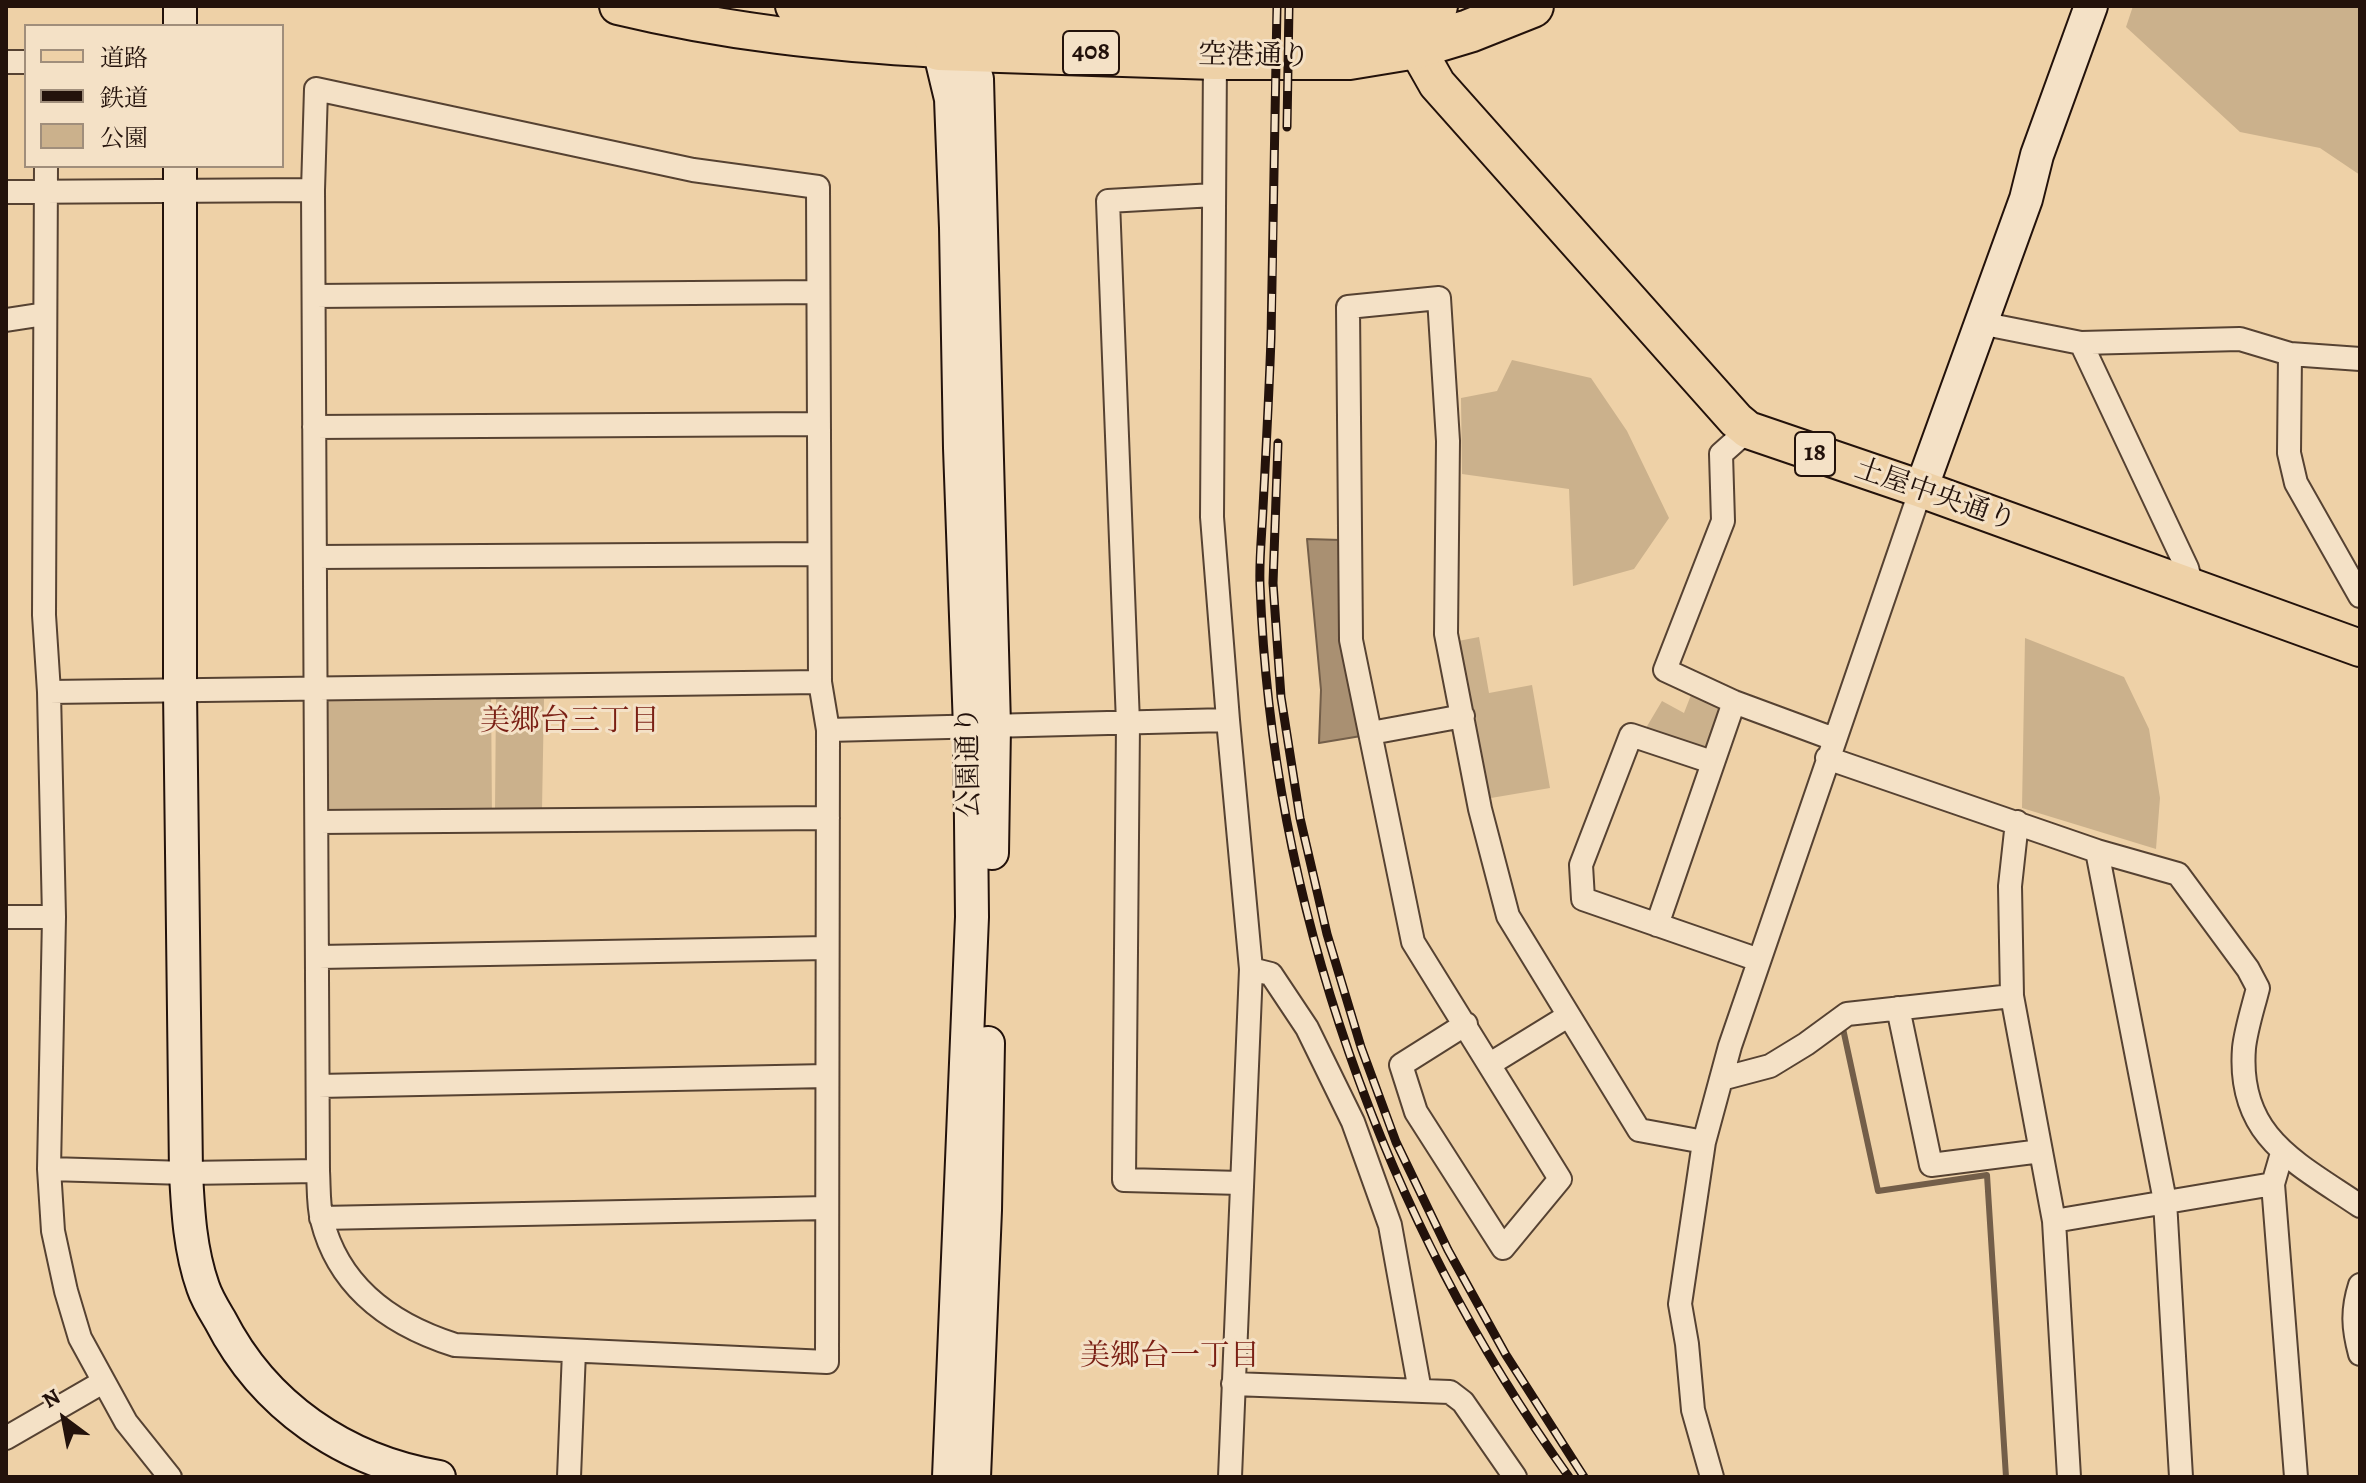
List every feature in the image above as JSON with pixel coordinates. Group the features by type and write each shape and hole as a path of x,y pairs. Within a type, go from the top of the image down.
{"highway":[{"name":"空港通り","path":"945,24 1036,19 1311,28 1415,18 1469,31 1532,6"},
{"name":"空港通り","path":"945,24 1215,58 1349,58 1415,18"}],"main road":[{"path":"618,6 733,31 822,42 945,24"},
{"path":"794,6 945,24"},
{"name":"土屋中央通り","path":"1415,18 1437,84 1653,328 1748,430 1921,489 2360,648"}],"street":[{"path":"1712,1477 1693,1410 1680,1304 1704,1142 1759,960 1831,748 2026,199 2037,155 2091,6"},
{"name":"公園通り","path":"945,24 977,79 985,1210 974,1477"},
{"path":"1215,58 1212,517 1251,969 1230,1477"},
{"path":"316,89 693,170 818,187 818,292 820,682 828,730 827,1362 455,1345 424,1335 391,1318 370,1301 348,1276 330,1246 321,1218 318,1171 315,689 313,190 316,89"},
{"path":"46,168 44,615 49,692 54,917 49,1169 53,1231 80,1338 126,1422 170,1477"},
{"path":"180,179 180,691 186,1173 190,1235 204,1289 229,1338 245,1362 296,1416 328,1438 403,1471 439,1477"},
{"path":"6,192 180,179 313,190"},
{"path":"1214,195 1108,201 1128,723 1124,1180 1241,1183"},
{"path":"314,296 818,292"},
{"path":"1466,1024 1401,1065 1416,1112 1503,1248 1560,1179 1466,1024 1413,942 1351,640 1348,307 1439,298 1448,441 1446,634 1480,809 1508,916 1639,1130 1704,1142"},
{"path":"6,320 45,314"},
{"path":"1980,323 2081,343 2240,339 2290,354 2360,359"},
{"path":"2081,343 2187,568 2193,590"},
{"path":"2290,354 2289,453 2296,483 2360,596"},
{"path":"314,427 819,424"},
{"path":"1748,430 1721,454 1723,521 1665,670 1831,748 2017,822 2097,851 2178,874 2248,969 2258,988 2244,1045 2248,1095 2256,1120 2282,1153 2360,1206"},
{"path":"316,557 819,554"},
{"path":"49,692 820,682"},
{"path":"1657,925 1734,702"},
{"path":"1371,733 1463,716"},
{"path":"828,730 1228,720"},
{"name":"公園通り","path":"949,1477 982,727"},
{"path":"1712,762 1631,735 1581,865 1583,899 1759,960"},
{"path":"318,822 828,818"},
{"path":"2017,822 2010,886 2012,996 2054,1221 2069,1477"},
{"path":"2097,851 2165,1201 2181,1477"},
{"path":"6,917 54,917"},
{"path":"319,957 827,948"},
{"path":"1251,969 1271,974 1307,1028 1353,1122 1390,1225 1420,1391"},
{"path":"1721,1079 1770,1066 1847,1014 2012,996"},
{"path":"1898,1008 1931,1165 2041,1151"},
{"path":"1490,1064 1568,1016"},
{"path":"318,1086 827,1076"},
{"path":"2282,1153 2273,1184 2296,1477"},
{"path":"49,1169 186,1173 318,1171"},
{"path":"2054,1221 2273,1184"},
{"path":"321,1218 827,1208"},
{"path":"2360,1285 2353,1306 2354,1333 2360,1354"},
{"path":"569,1477 574,1351"},
{"path":"6,1438 103,1382"},
{"path":"1233,1384 1450,1392 1463,1402 1515,1477"}],"green space":[{"path":"2133,6 2360,6 2360,175 2320,148 2240,132 2126,27"},
{"path":"1512,360 1591,378 1627,431 1669,518 1634,569 1573,586 1569,489 1462,474 1461,398 1497,391"},
{"path":"1479,637 1489,693 1532,685 1550,788 1485,799 1458,641"},
{"path":"2025,638 2124,677 2149,729 2160,798 2156,849 2022,808"},
{"path":"491,686 492,821 320,822 315,689"},
{"path":"1691,695 1723,708 1707,753 1646,728 1662,701 1684,713"},
{"path":"496,699 544,699 542,809 495,809"}],"shaded area":[{"path":"1307,539 1341,540 1361,736 1319,743 1321,690"}],"waterway":[{"path":"1842,1024 1878,1191 1987,1175 2006,1477"}],"railway":[{"path":"1277,6 1271,338 1260,575 1269,704 1287,823 1314,939 1349,1054 1393,1165 1444,1273 1503,1377 1569,1477"},
{"path":"1287,127 1289,6"},
{"path":"1278,443 1273,583 1281,697 1300,818 1327,934 1361,1047 1396,1142 1448,1250 1506,1355 1584,1477"}],"district":[{"name":"美郷台三丁目","path":"570,723"},
{"name":"美郷台一丁目","path":"1170,1358"}]}
